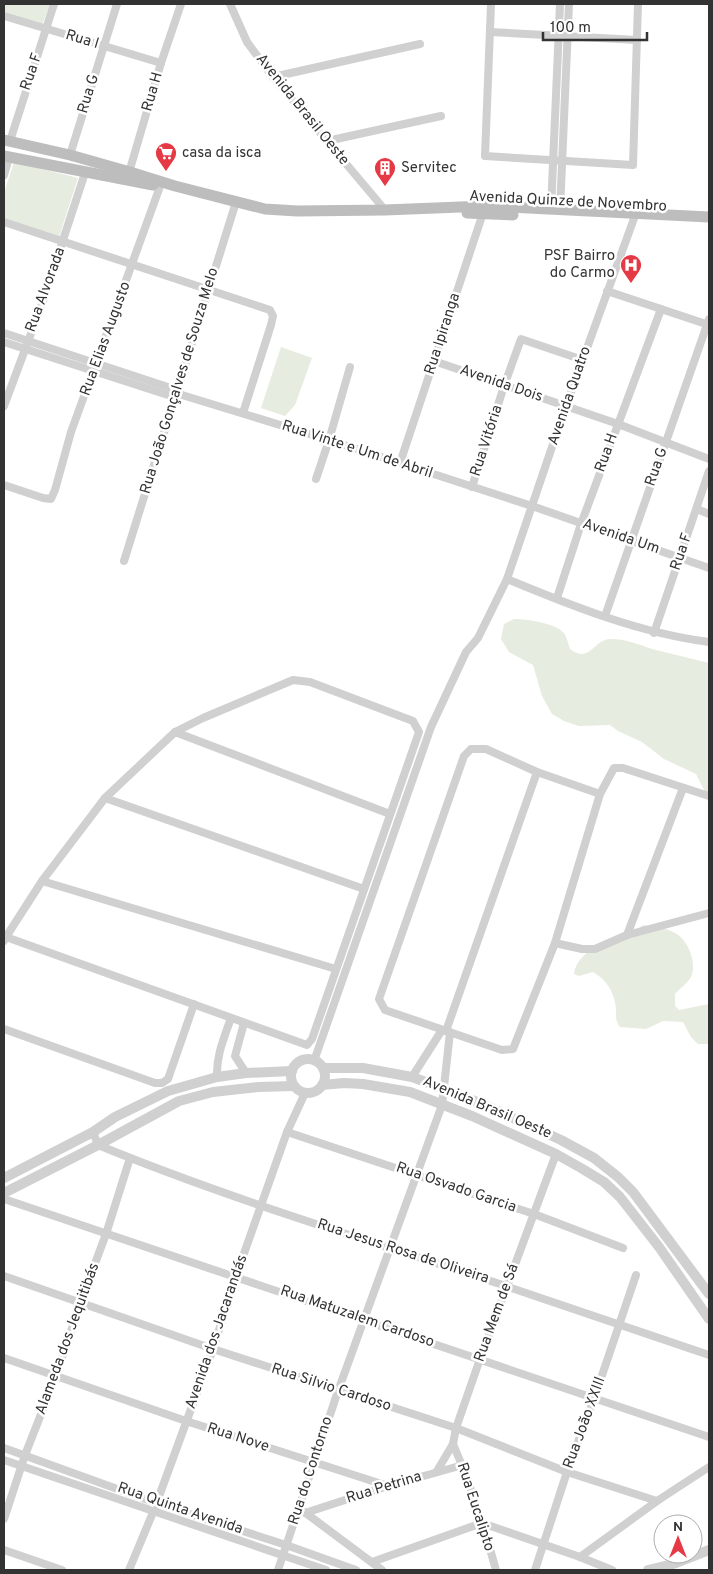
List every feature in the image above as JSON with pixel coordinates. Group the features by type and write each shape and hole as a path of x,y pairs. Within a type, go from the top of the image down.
{"main road":[{"name":"Avenida Quinze de Novembro","path":"7,140 70,156 129,176 265,209 296,212 426,209 438,211 555,210 709,224"},
{"name":"Avenida Quinze de Novembro","path":"7,157 85,173 129,176"},
{"name":"Avenida Quinze de Novembro","path":"484,210 709,217"}],"street":[{"name":"Rua F","path":"7,140 47,29 54,4"},
{"name":"Rua G","path":"70,156 117,4"},
{"name":"Rua H","path":"129,176 161,63 181,4"},
{"name":"Avenida Brasil Oeste","path":"231,4 247,42 273,77 385,210"},
{"path":"491,4 486,156 633,165 638,4"},
{"path":"555,210 554,161 560,4"},
{"path":"555,210 563,162 569,4"},
{"name":"Rua I","path":"4,16 161,63"},
{"path":"490,32 637,40"},
{"path":"273,77 420,44"},
{"path":"327,141 441,116"},
{"path":"4,175 7,157"},
{"name":"Rua Alvorada","path":"4,406 64,242 85,173"},
{"name":"Rua Elias Augusto","path":"4,485 51,499 71,432 161,184"},
{"name":"Rua João Gonçalves de Souza Melo","path":"124,561 178,394 236,202"},
{"name":"Rua Ipiranga","path":"400,463 484,210"},
{"name":"Avenida Quatro","path":"314,1061 430,727 466,652 478,638 506,579 635,216"},
{"path":"4,222 267,308 272,312 273,316 271,325 243,413"},
{"path":"608,291 709,323"},
{"name":"Rua H","path":"557,598 581,524 661,309"},
{"name":"Rua G","path":"605,616 665,442 709,323"},
{"name":"Rua Vinte e Um de Abril","path":"4,333 28,340 96,367 178,394 329,440 532,506"},
{"name":"Rua Vitória","path":"472,487 520,340 522,339 583,360"},
{"name":"Rua Vinte e Um de Abril","path":"4,342 96,367"},
{"name":"Avenida Dois","path":"434,361 618,424 709,459"},
{"path":"316,479 350,367"},
{"name":"Rua F","path":"654,633 709,471"},
{"name":"Avenida Um","path":"532,506 709,568"},
{"path":"697,509 709,514"},
{"path":"506,579 654,633 709,641"},
{"path":"293,680 310,682 413,720 419,732 312,1038 307,1045 5,939 42,881 105,798 175,732 203,718 293,680"},
{"path":"175,732 390,814"},
{"path":"600,794 537,772 486,749 471,749 464,756 379,999 385,1010 502,1050 513,1049 555,943 600,794 614,768 623,768 709,796"},
{"path":"412,1077 446,1031 537,772"},
{"path":"627,935 683,788"},
{"path":"105,798 364,889"},
{"path":"42,881 336,969"},
{"path":"555,943 582,949 595,949 627,935 709,912"},
{"path":"4,1029 155,1082 162,1082 168,1079 194,1004"},
{"path":"213,1092 218,1053 231,1018"},
{"path":"244,1024 235,1056 246,1073"},
{"name":"Rua do Contorno","path":"278,1570 286,1544 302,1511 338,1391 442,1104 445,1088 446,1031"},
{"path":"303,1060 314,1061 323,1068 325,1076 322,1085 315,1092 305,1093 294,1086 292,1071 298,1063 303,1060"},
{"name":"Avenida Brasil Oeste","path":"323,1068 363,1068 412,1077 445,1088 561,1140 594,1158 633,1192 709,1294"},
{"path":"4,1178 168,1091 214,1078 246,1073 292,1071"},
{"name":"Avenida Brasil Oeste","path":"322,1085 344,1083 382,1086 410,1092 556,1154 613,1188 659,1247 709,1319"},
{"path":"4,1193 98,1145 178,1101 213,1092 258,1086 294,1086"},
{"name":"Avenida dos Jacarandás","path":"129,1570 214,1350 236,1276 287,1132 305,1093"},
{"path":"93,1132 98,1145"},
{"name":"Rua Osvado Garcia","path":"287,1132 534,1214 623,1248"},
{"name":"Rua Jesus Rosa de Oliveira","path":"98,1145 261,1206 709,1355"},
{"name":"Rua Mem de Sá","path":"437,1472 453,1444 456,1428 480,1359 556,1154"},
{"name":"Alameda dos Jequitibás","path":"4,1519 21,1466 56,1376 106,1234 130,1158"},
{"name":"Rua Matuzalem Cardoso","path":"4,1199 709,1437"},
{"name":"Rua Silvio Cardoso","path":"4,1276 214,1350 456,1428 567,1472 657,1501"},
{"name":"Rua João XXIII","path":"535,1570 567,1472 636,1276"},
{"name":"Rua Nove","path":"4,1358 186,1421 388,1486"},
{"name":"Rua Eucalipto","path":"453,1444 463,1465 496,1570"},
{"name":"Rua Quinta Avenida","path":"4,1448 326,1570"},
{"name":"Rua Quinta Avenida","path":"4,1460 286,1544 356,1570"},
{"name":"Rua Petrina","path":"302,1511 463,1465"},
{"path":"580,1557 657,1501 709,1467"},
{"path":"302,1511 377,1567 482,1523 612,1570"},
{"path":"4,1550 62,1570"},
{"path":"650,1570 674,1564 709,1550"}],"shaded area":[{"path":"4,4 50,4 42,25 4,13"},
{"path":"14,162 78,178 59,237 4,218 4,193"},
{"path":"281,347 312,358 295,405 285,416 261,408"},
{"path":"514,619 540,622 560,630 564,633 570,649 577,653 587,653 604,640 616,639 709,663 709,800 696,774 664,759 642,742 618,731 610,725 579,726 564,721 552,714 542,696 533,665 509,652 501,639 504,624"},
{"path":"643,925 673,932 685,942 691,954 693,972 691,977 675,994 675,1006 679,1010 709,1004 708,1044 698,1044 691,1037 683,1022 663,1021 646,1029 620,1027 616,1016 614,997 606,983 593,972 579,976 574,974 582,957 590,951 609,940 638,929"}],"place":[{"name":"casa da isca","path":"166,172"},
{"name":"Servitec","path":"385,187"},
{"name":"PSF Bairro do Carmo","path":"631,284"}]}
